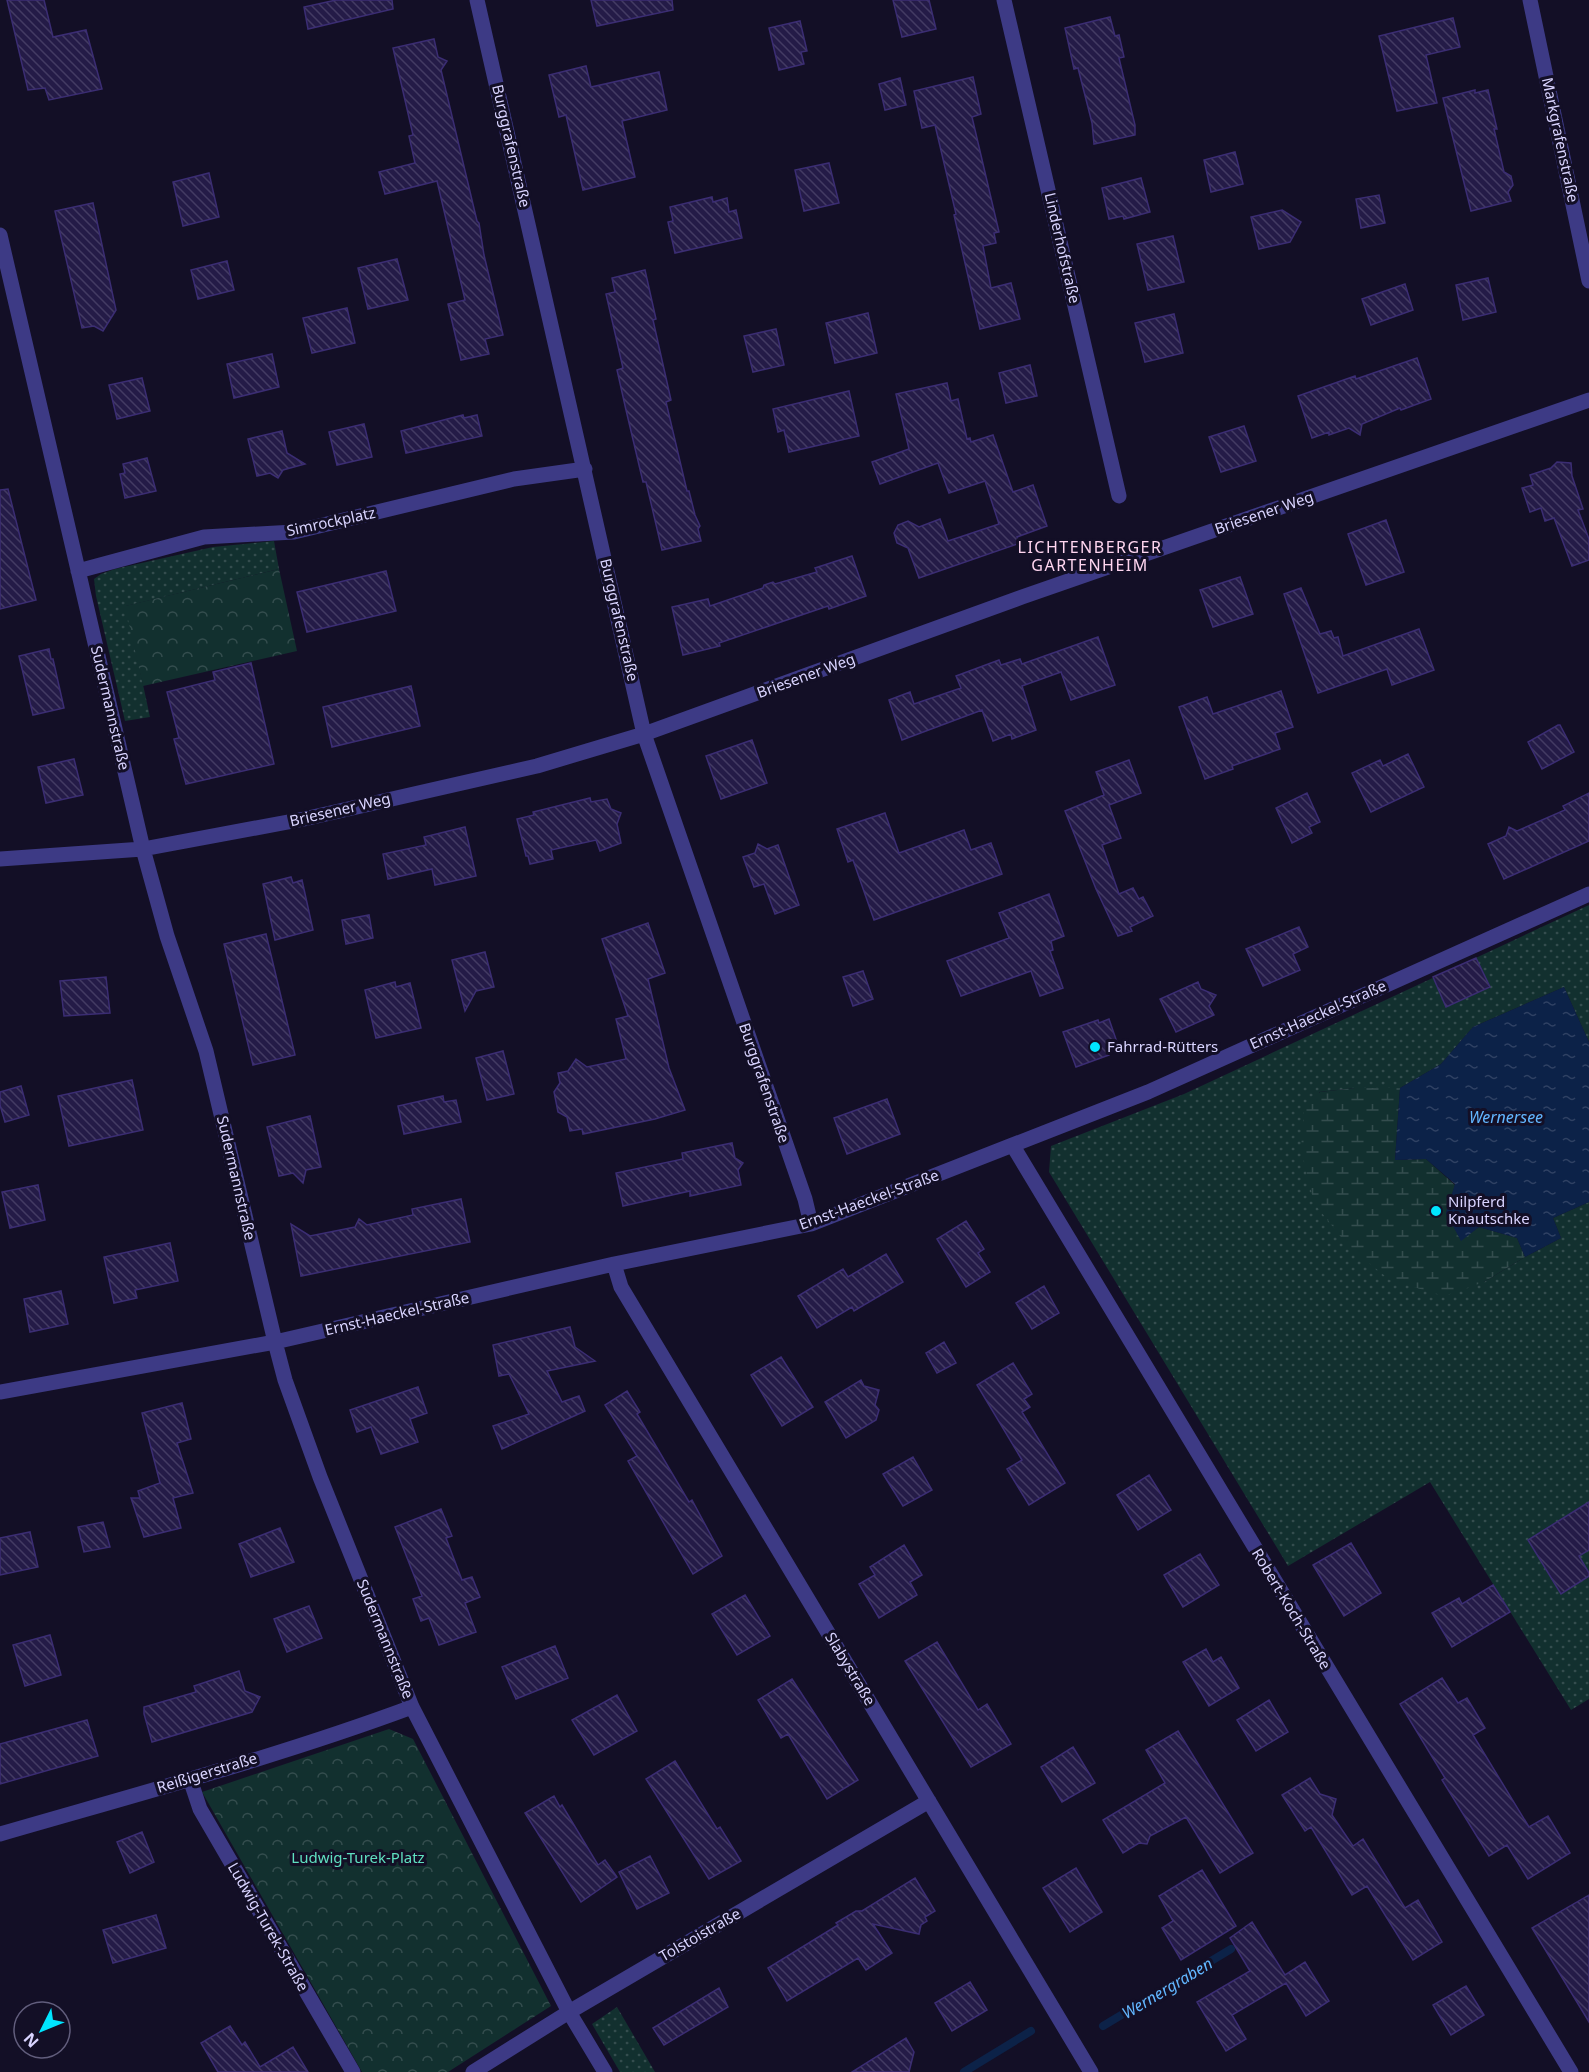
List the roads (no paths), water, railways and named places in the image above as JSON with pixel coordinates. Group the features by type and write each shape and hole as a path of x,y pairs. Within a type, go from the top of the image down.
{"street":[{"name":"Burggrafenstraße","path":"477,0 644,734 805,1199 811,1224"},
{"name":"Linderhofstraße","path":"1004,0 1119,496"},
{"name":"Markgrafenstraße","path":"1530,0 1589,281"},
{"name":"Sudermannstraße","path":"0,235 143,849 167,936 206,1051 285,1380 412,1707 569,2012 605,2072"},
{"name":"Briesener Weg","path":"0,859 143,849 304,819 537,766 644,734 1053,586 1589,400"},
{"name":"Simrockplatz","path":"78,572 204,537 294,532 514,479 585,469"},
{"name":"Ernst-Haeckel-Straße","path":"0,1392 275,1342 614,1264 811,1224 1148,1092 1589,894"},
{"name":"Robert-Koch-Straße","path":"1013,1146 1571,2072"},
{"name":"Slabystraße","path":"614,1264 621,1287 1091,2072"},
{"name":"Reißigerstraße","path":"0,1834 362,1726 412,1707"},
{"name":"Ludwig-Turek-Straße","path":"190,1779 200,1809 353,2072"},
{"name":"Tolstoistraße","path":"473,2072 569,2012 929,1801"}],"water":[{"name":"Wernersee","path":"1564,987 1589,1042 1589,1202 1553,1218 1561,1238 1525,1257 1517,1238 1479,1227 1461,1241 1446,1213 1455,1184 1426,1159 1395,1160 1400,1088 1441,1064 1473,1027"}],"waterway":[{"name":"Wernergraben","path":"1103,2026 1231,1949"},
{"name":"Wernergraben","path":"964,2072 1031,2031"}],"place":[{"name":"Fahrrad-Rütters","path":"1095,1047"},
{"name":"Nilpferd Knautschke","path":"1436,1211"}],"district":[{"name":"LICHTENBERGER GARTENHEIM","path":"1090,556"}],"park label":[{"name":"Ludwig-Turek-Platz","path":"358,1858"}]}
